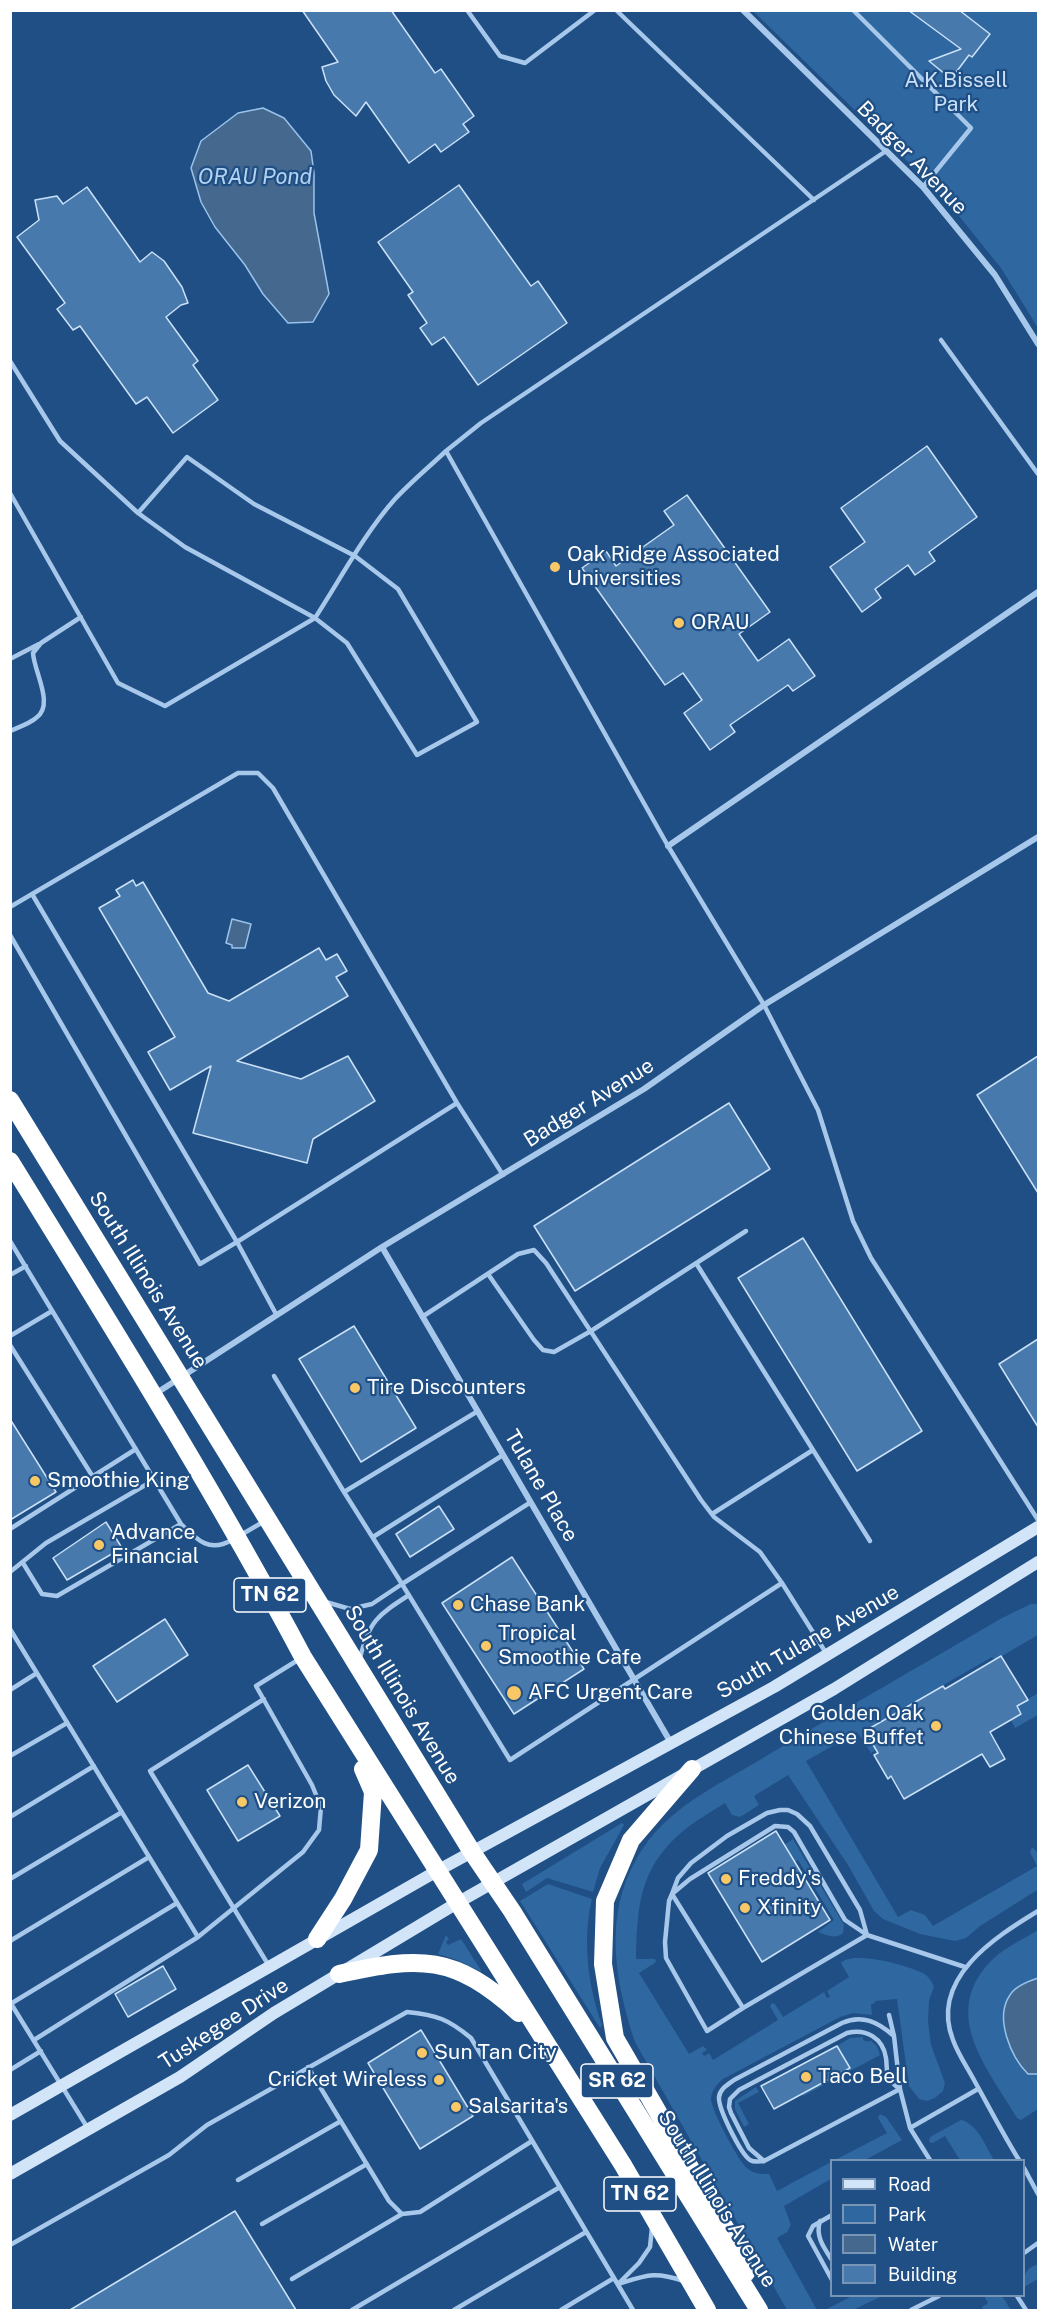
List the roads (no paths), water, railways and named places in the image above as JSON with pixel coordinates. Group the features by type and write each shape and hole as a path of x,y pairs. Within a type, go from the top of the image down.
{"highway":[{"name":"South Illinois Avenue","path":"10,1100 472,1852 761,2310"},
{"name":"TN 62","path":"10,1161 155,1394 303,1658 652,2215 707,2310"},
{"path":"317,1939 344,1899 369,1850 373,1792 337,1709"},
{"path":"692,1769 632,1840 605,1901 603,1964 615,2038 735,2246 761,2310"},
{"path":"339,1974 384,1964 407,1962 431,1964 456,1970 479,1981 498,1994 534,2027"}],"main road":[{"name":"South Tulane Avenue","path":"437,1871 774,1687 1038,1527"},
{"path":"457,1903 834,1689 1038,1562"},
{"name":"Tuskegee Drive","path":"10,2115 437,1871"},
{"name":"Tuskegee Drive","path":"10,2174 180,2077 274,2013 457,1903"}],"street":[{"name":"Badger Avenue","path":"745,11 923,188 995,275 1038,344"},
{"path":"668,846 1038,592"},
{"name":"Badger Avenue","path":"155,1394 382,1247 644,1089 764,1005 1038,837"},
{"name":"Tulane Place","path":"382,1247 671,1743"}],"lane":[{"path":"467,10 500,56 525,63 595,10"},
{"path":"616,10 814,200"},
{"path":"853,10 970,128 923,188"},
{"path":"10,493 118,683 165,706 315,618 355,556 396,499 446,451 481,423 886,151"},
{"path":"941,340 1038,474"},
{"path":"10,361 60,441 138,513 185,547 315,618 347,642 417,755 477,722 398,589 355,556 254,504 186,457 138,513"},
{"path":"446,451 668,846 764,1005 818,1110 853,1221 871,1258 1038,1520"},
{"path":"10,659 41,643 81,617"},
{"path":"10,731 35,719 43,712 45,698 34,665 33,652 41,643"},
{"path":"10,907 238,773 258,773 273,788 457,1103 503,1175"},
{"path":"32,894 237,1242 276,1314"},
{"path":"10,935 200,1264 457,1103"},
{"path":"488,1274 534,1340 543,1350 554,1352 591,1331 746,1231"},
{"path":"10,1241 181,1524 198,1542 214,1545 225,1544 269,1519"},
{"path":"422,1317 518,1254 534,1250 546,1263 712,1514 760,1552 827,1655"},
{"path":"696,1263 870,1541"},
{"path":"10,1275 26,1266"},
{"path":"10,1336 52,1311"},
{"path":"10,1345 93,1478"},
{"path":"274,1376 510,1760 782,1583"},
{"path":"344,1492 478,1411"},
{"path":"10,1529 136,1449"},
{"path":"712,1514 813,1450"},
{"path":"373,1537 503,1455"},
{"path":"10,1572 46,1543 154,1480"},
{"path":"318,1599 350,1609 372,1604 531,1502"},
{"path":"23,1563 42,1594 57,1596 181,1524"},
{"path":"358,1666 366,1636 380,1614 409,1595"},
{"path":"10,1629 198,1937"},
{"path":"34,2040 198,1937 303,1852 319,1830 321,1807 312,1785 256,1686 303,1658"},
{"path":"10,1690 37,1673"},
{"path":"264,1699 150,1771 270,1966"},
{"path":"10,1756 67,1723"},
{"path":"10,1817 94,1766"},
{"path":"780,1810 788,1810 797,1814 810,1826 860,1911 867,1935 707,2031 666,1958 665,1942 672,1894 678,1878 691,1863 727,1836 767,1813 780,1810"},
{"path":"10,1880 122,1812"},
{"path":"672,1894 705,1869 775,1826 783,1826 794,1832 845,1920 867,1935 965,1967"},
{"path":"10,1941 149,1857"},
{"path":"672,1894 743,2008"},
{"path":"88,2129 11,2003 177,1903"},
{"path":"1018,2159 952,2039 948,2013 953,1989 965,1967 1004,1932 1038,1911"},
{"path":"10,2245 169,2155 207,2125 407,2012 429,2014 453,2023 471,2038 633,2310"},
{"path":"889,2014 900,2089 910,2128 928,2159"},
{"path":"894,2036 876,2022 850,2019 734,2080 722,2090 719,2096 720,2104 741,2149 748,2159 754,2162 764,2161 900,2089"},
{"path":"764,2161 749,2148 731,2113 730,2099 739,2090 847,2033 859,2030 868,2033 883,2047 889,2077 900,2089"},
{"path":"10,2070 41,2051"},
{"path":"308,2067 389,2201 402,2214"},
{"path":"910,2128 978,2089"},
{"path":"238,2181 341,2121"},
{"path":"292,2279 402,2214 420,2211 532,2141"},
{"path":"262,2224 367,2164"},
{"path":"1025,2171 1038,2194"},
{"path":"352,2310 560,2187"},
{"path":"618,2284 639,2263 650,2247 652,2215"},
{"path":"830,2216 809,2231 810,2242 830,2278"},
{"path":"820,2222 817,2229 819,2238 830,2258"},
{"path":"454,2310 586,2232"},
{"path":"1025,2252 1038,2243"},
{"path":"618,2284 652,2274 665,2275 693,2284"},
{"path":"561,2310 614,2278"},
{"path":"910,2310 935,2297"},
{"path":"1018,2297 1026,2310"}],"water":[{"name":"ORAU Pond","path":"263,108 284,118 311,151 314,173 314,213 329,294 313,322 288,323 263,294 245,265 215,227 201,202 191,168 201,141 238,113"},
{"path":"232,919 251,924 245,948 232,948 232,945 226,943"},
{"path":"1038,1978 1038,2074 1028,2074 1016,2058 1007,2037 1004,2026 1005,2004 1015,1989"}],"place":[{"name":"Oak Ridge Associated Universities","path":"555,567"},
{"name":"ORAU","path":"679,623"},
{"name":"Tire Discounters","path":"355,1388"},
{"name":"Smoothie King","path":"35,1481"},
{"name":"Advance Financial","path":"99,1545"},
{"name":"Chase Bank","path":"458,1605"},
{"name":"Tropical Smoothie Cafe","path":"486,1646"},
{"name":"AFC Urgent Care","path":"514,1693"},
{"name":"Golden Oak Chinese Buffet","path":"936,1726"},
{"name":"Verizon","path":"242,1802"},
{"name":"Freddy's","path":"726,1879"},
{"name":"Xfinity","path":"745,1908"},
{"name":"Sun Tan City","path":"422,2053"},
{"name":"Taco Bell","path":"806,2077"},
{"name":"Cricket Wireless","path":"439,2080"},
{"name":"Salsarita's","path":"456,2107"}],"park label":[{"name":"A.K.Bissell Park","path":"956,93"}]}
